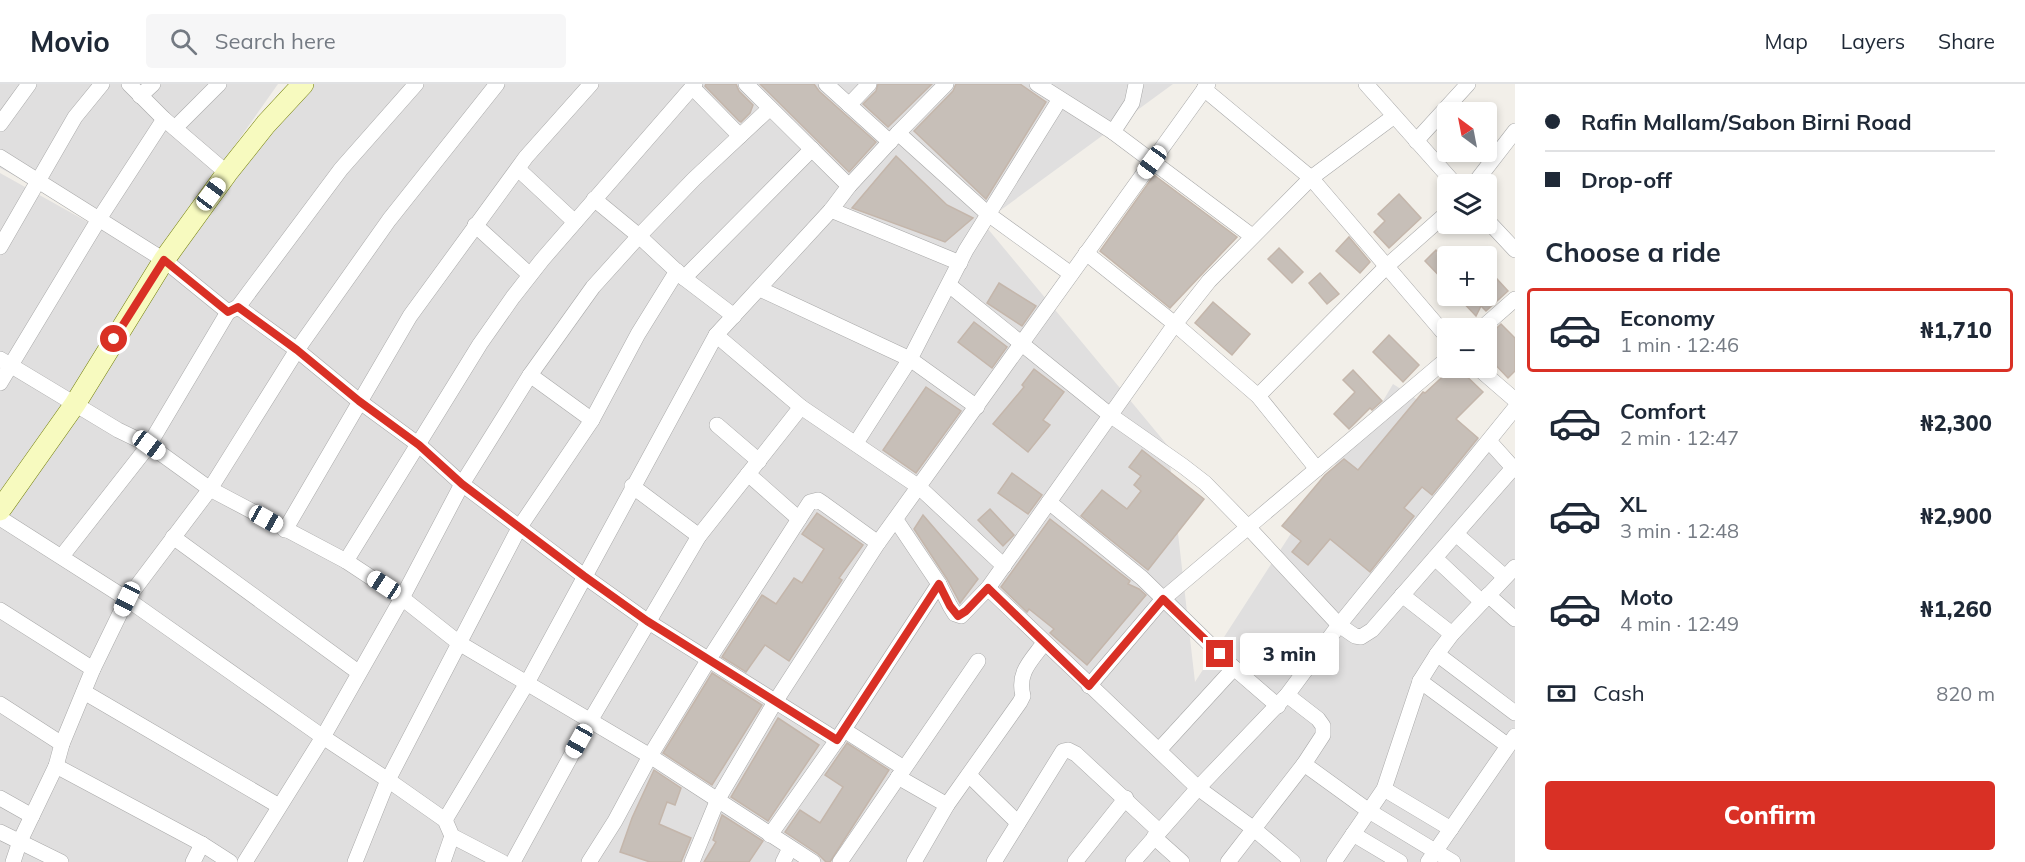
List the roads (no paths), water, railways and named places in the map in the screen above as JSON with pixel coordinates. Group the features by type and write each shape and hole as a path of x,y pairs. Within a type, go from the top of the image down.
{"street":[{"path":"0,124 29,84"},
{"path":"0,247 75,117 102,84"},
{"path":"129,84 170,124 227,173"},
{"path":"140,96 153,84"},
{"path":"0,383 6,363 99,219 170,124 219,84"},
{"path":"0,510 75,404 164,260 227,173 266,124 303,84"},
{"path":"62,556 149,445 233,310 342,169 416,84"},
{"path":"13,862 20,841 56,766 62,744 93,669 127,599 210,489 297,350 389,220 497,84"},
{"path":"285,530 410,316 518,169 591,84"},
{"path":"746,84 849,186"},
{"path":"826,84 849,105 894,137 988,214 1071,274"},
{"path":"849,105 869,84"},
{"path":"445,820 527,683 716,335 831,210 849,186 946,84"},
{"path":"1037,84 1113,132 1252,236"},
{"path":"1113,132 1132,103 1136,84"},
{"path":"1366,84 1446,174"},
{"path":"1416,141 1467,84"},
{"path":"346,561 480,344 531,275 594,199 694,86 740,136"},
{"path":"692,862 718,799 775,702 878,543 1206,87 1311,178 1437,325"},
{"path":"856,443 910,359 988,214 1060,99"},
{"path":"245,862 323,737 402,598 462,484 530,375 593,287 639,236 770,108"},
{"path":"896,520 939,584 950,606 958,616 966,611 988,588 1175,324 1209,281 1311,178 1393,117"},
{"path":"1482,174 1515,131"},
{"path":"355,862 388,780 519,528 592,420 638,334 680,274 812,149"},
{"path":"0,157 164,260 233,310 297,350 359,401 419,445 462,484 647,621 709,658 775,702 841,735 901,773 947,806"},
{"path":"518,169 575,222"},
{"path":"594,199 680,274 734,316"},
{"path":"831,210 960,263"},
{"path":"1258,396 1387,267 1437,222"},
{"path":"475,225 531,275"},
{"path":"1497,231 1515,250"},
{"path":"1086,254 1175,324 1258,396 1317,469"},
{"path":"949,285 1110,415 1205,483 1339,625 1355,636 1364,635 1372,630 1514,469 1489,441"},
{"path":"760,289 910,359 977,407"},
{"path":"1493,318 1515,299"},
{"path":"716,335 801,407 920,487 1004,566"},
{"path":"6,363 118,430 149,445 210,489 346,561 402,598 459,643 650,756 813,862"},
{"path":"1089,686 1163,599 1437,367"},
{"path":"530,375 592,420"},
{"path":"1490,378 1515,400"},
{"path":"513,862 647,621 699,536 801,407"},
{"path":"1133,862 1198,788 1282,700 1339,625 1515,408"},
{"path":"717,425 759,461"},
{"path":"748,474 799,519"},
{"path":"632,486 699,536"},
{"path":"588,862 615,821 650,756 709,658 810,502 818,500 878,543"},
{"path":"1049,502 1142,578 1234,668 1282,700 1318,719 1323,726 1323,735 1304,764 1228,862"},
{"path":"0,518 127,599 445,820 452,836 502,862"},
{"path":"1334,862 1384,789 1420,681 1452,634 1510,572 1456,534"},
{"path":"173,537 358,672"},
{"path":"1435,558 1515,620"},
{"path":"770,835 841,735 939,584"},
{"path":"988,588 1198,788 1254,829 1293,862"},
{"path":"1402,595 1452,634"},
{"path":"0,610 93,669"},
{"path":"915,862 947,806 1020,702 1023,696 1021,676 1044,643"},
{"path":"1437,654 1515,713"},
{"path":"840,862 978,661"},
{"path":"1159,750 1234,668"},
{"path":"1420,681 1511,741 1432,856"},
{"path":"84,692 279,806"},
{"path":"0,704 62,744"},
{"path":"994,862 1063,751 1068,750 1076,754 1126,798 1182,862"},
{"path":"1304,764 1432,856 1452,862"},
{"path":"56,766 202,844 230,862"},
{"path":"969,775 1018,823"},
{"path":"1384,789 1451,829"},
{"path":"0,798 32,816"},
{"path":"1075,862 1126,798"},
{"path":"0,832 61,862"},
{"path":"1353,834 1400,862"},
{"path":"443,862 452,836"},
{"path":"193,862 202,844"},
{"path":"783,862 790,848"}]}
